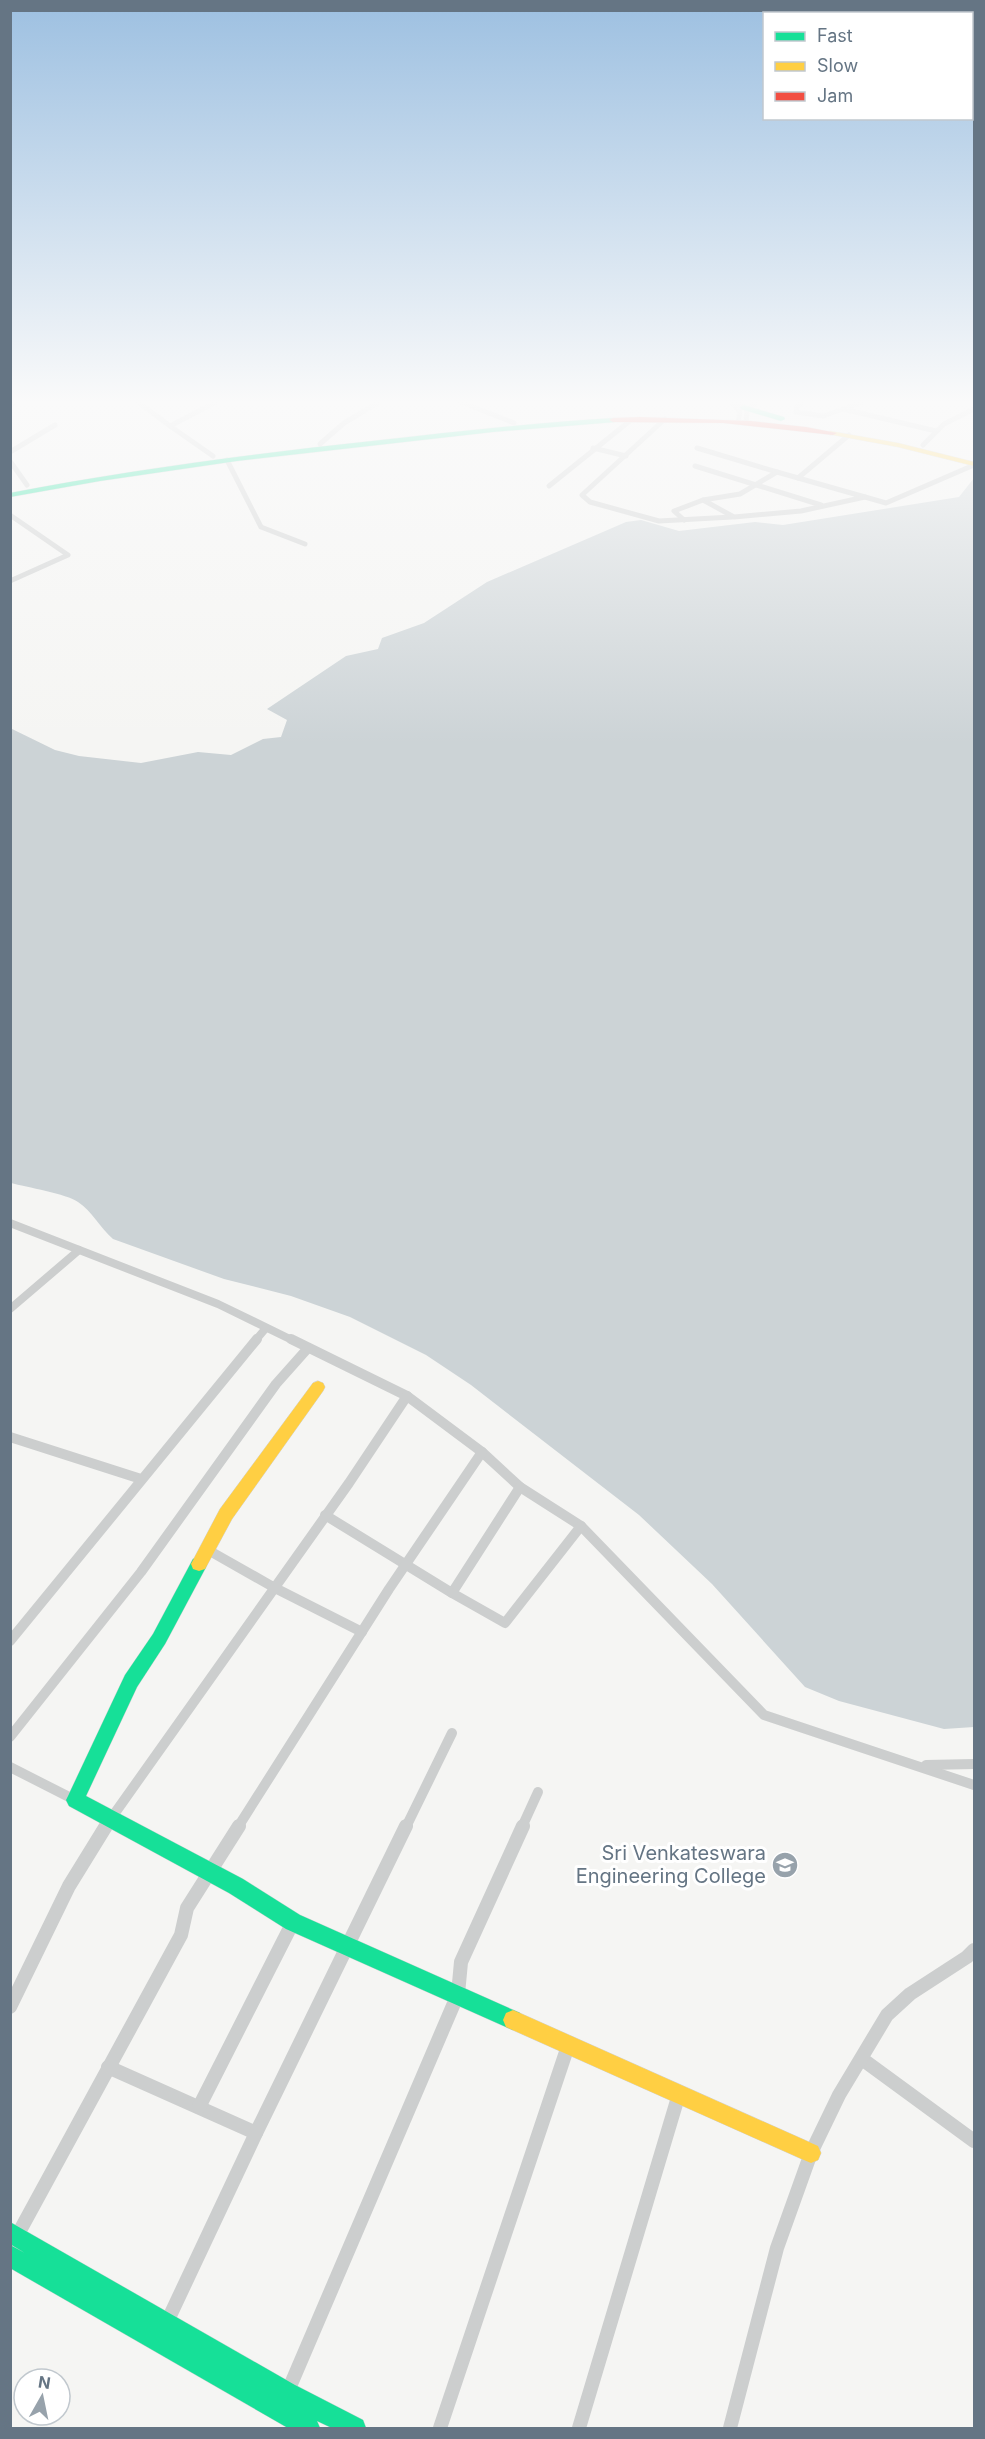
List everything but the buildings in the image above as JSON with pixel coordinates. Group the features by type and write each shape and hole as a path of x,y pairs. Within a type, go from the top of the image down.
{"main road":[{"path":"318,1387 226,1514 159,1639 131,1681 75,1800 111,1817 264,1902 293,1922 569,2043 811,2153"},
{"path":"14,2234 287,2393 355,2428"},
{"path":"10,2256 309,2428"}],"street":[{"path":"10,516 68,555 10,581"},
{"path":"255,516 261,527 305,543"},
{"path":"640,516 659,521 753,516"},
{"path":"679,516 684,520"},
{"path":"10,1223 218,1304 406,1396 482,1452 520,1487 580,1526 764,1715 975,1785"},
{"path":"10,1309 79,1250"},
{"path":"10,1641 266,1328"},
{"path":"10,1737 141,1572 276,1384 308,1348"},
{"path":"10,2007 69,1886 111,1817 275,1588 406,1396"},
{"path":"10,1437 141,1479"},
{"path":"14,2234 181,1935 187,1908 405,1565 482,1452"},
{"path":"452,1593 520,1487"},
{"path":"325,1515 505,1623 580,1526"},
{"path":"208,1550 275,1588 362,1632"},
{"path":"166,2322 452,1732"},
{"path":"918,1765 975,1764"},
{"path":"10,1767 75,1800"},
{"path":"287,2393 458,1994 462,1962 538,1792"},
{"path":"199,2107 293,1922"},
{"path":"729,2428 777,2248 811,2153 839,2095 887,2014 910,1994 975,1950"},
{"path":"440,2428 569,2043"},
{"path":"862,2059 975,2141"},
{"path":"108,2067 256,2133"},
{"path":"579,2428 679,2094"}],"shaded area":[{"path":"841,516 974,516 974,1727 944,1729 839,1701 805,1687 712,1584 639,1515 471,1385 426,1355 350,1317 291,1296 224,1279 113,1239 88,1210 73,1199 11,1183 10,728 55,750 79,756 141,763 198,752 231,755 263,739 281,737 287,720 267,709 346,656 378,649 382,638 424,623 487,582 626,522 641,520 679,531 755,522 783,525"}],"traffic: fast":[{"path":"199,1564 159,1639 131,1681 75,1800 236,1886 293,1922 513,2020"},
{"path":"10,2232 287,2393 355,2428"},
{"path":"10,2256 309,2428"}],"traffic: slow":[{"path":"199,1564 226,1514 318,1387"},
{"path":"513,2020 811,2153"}],"place":[{"name":"Sri Venkateswara Engineering College","path":"785,1865"}]}
